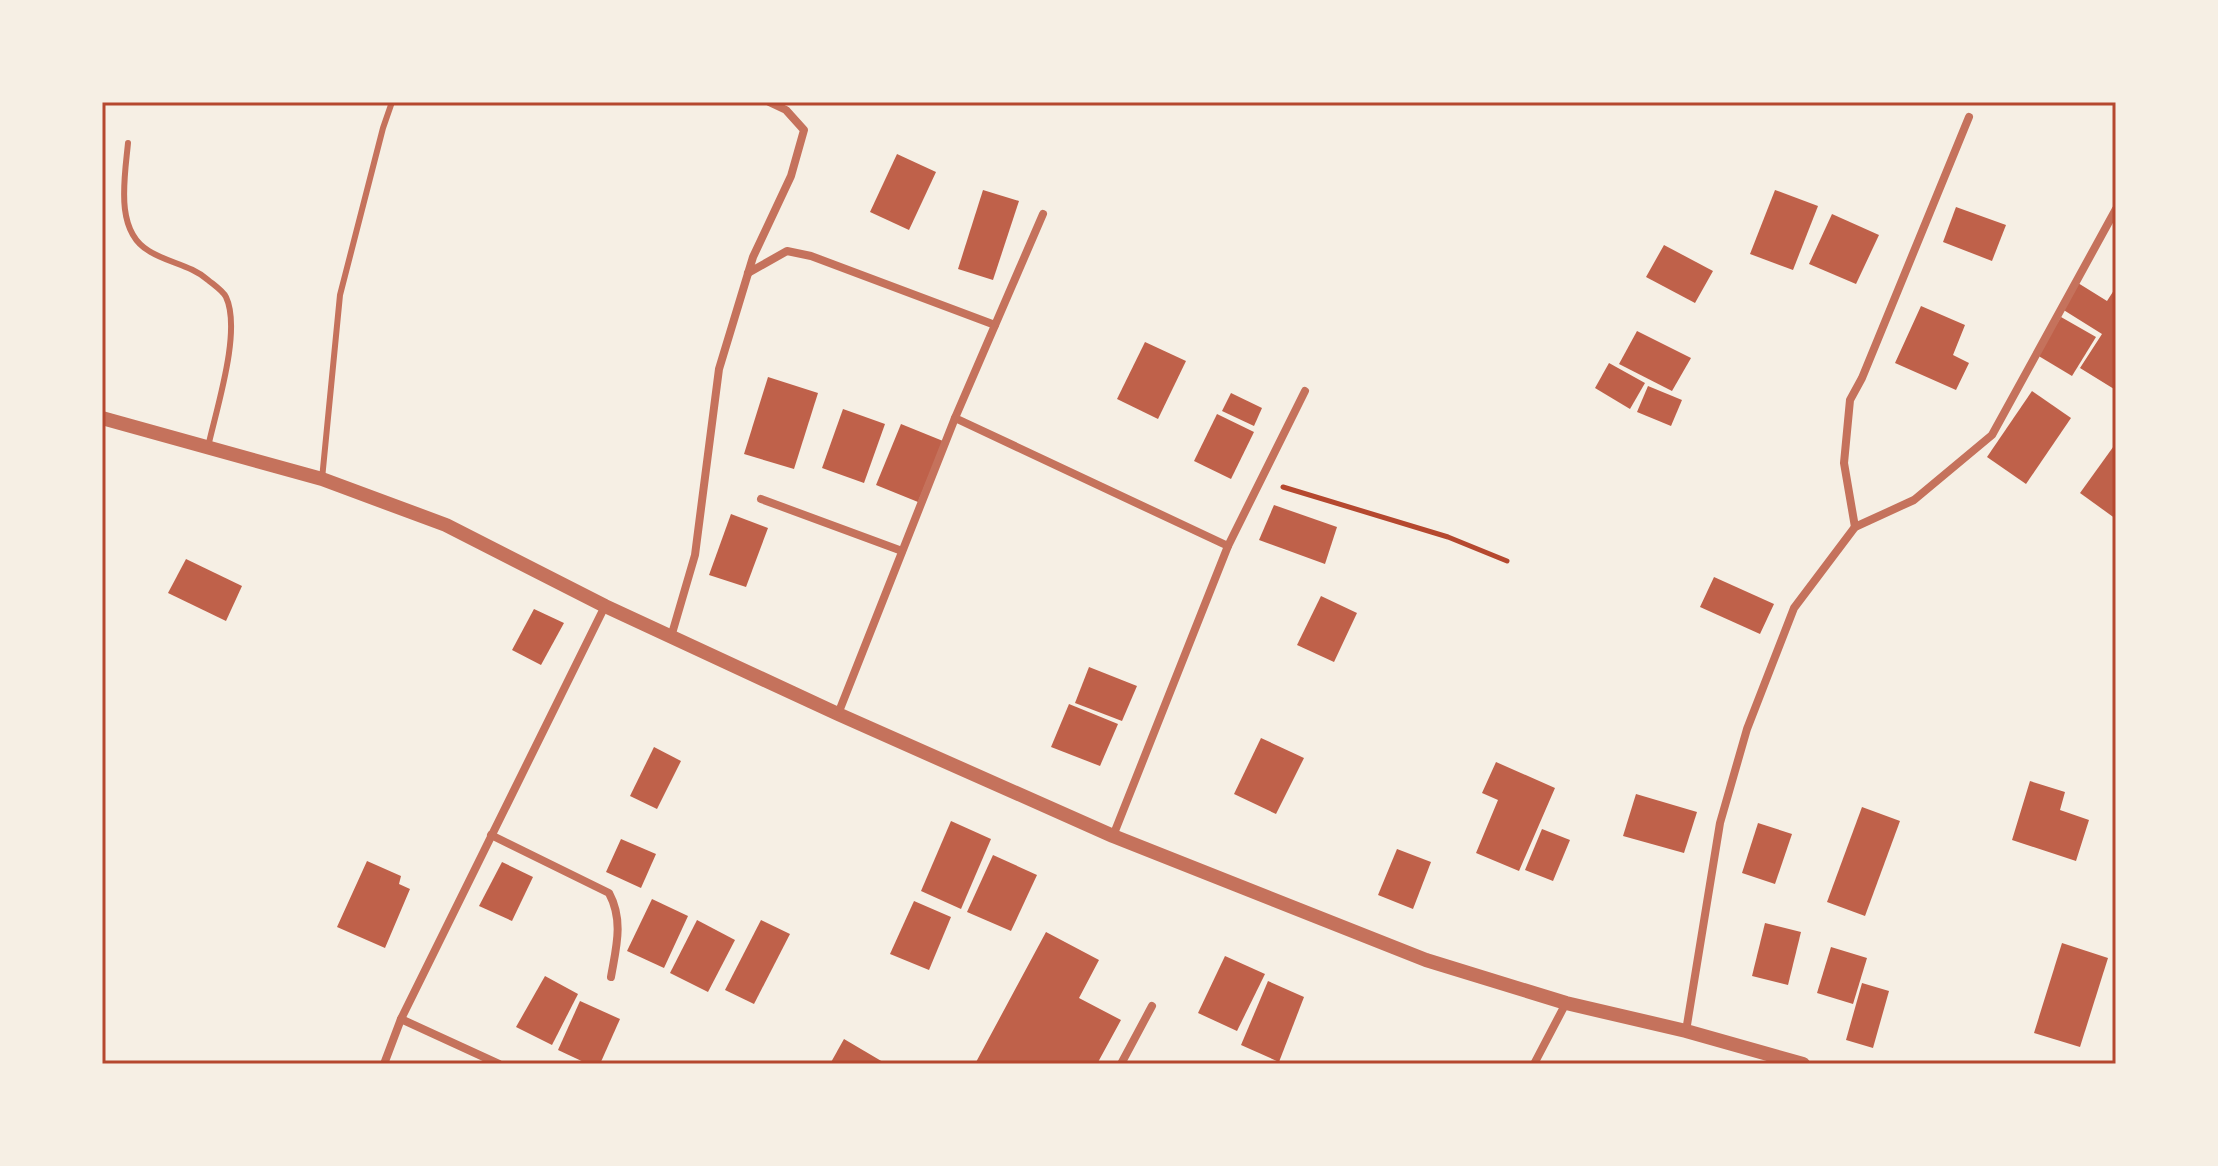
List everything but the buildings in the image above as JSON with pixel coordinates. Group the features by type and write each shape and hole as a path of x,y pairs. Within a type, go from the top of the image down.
{"street":[{"path":"671,638 695,555 719,369 748,273 791,176 804,130 786,110 769,102"},
{"path":"1855,527 1844,463 1850,400 1862,378 1969,117"},
{"path":"1686,1031 1720,823 1747,729 1794,608 1855,527 1914,500 1992,435 2116,209"},
{"path":"838,714 955,418 1043,214"},
{"path":"748,273 787,251 811,256 995,325"},
{"path":"1113,836 1228,546 1305,391"},
{"path":"102,418 322,479 446,525 671,638 838,714 1113,836 1426,960 1566,1003 1686,1031 1803,1064"},
{"path":"955,418 1228,546"},
{"path":"761,499 902,551"},
{"path":"384,1064 401,1019 605,606"},
{"path":"491,835 609,893 618,909 618,938 611,977"},
{"path":"1534,1064 1566,1003"},
{"path":"1121,1064 1152,1006"},
{"path":"401,1019 499,1064"}],"lane":[{"path":"322,479 340,295 392,102"},
{"path":"128,143 123,200 129,228 146,250 200,273 225,296 231,321 229,351 208,447"}],"path":[{"path":"1259,479 1448,537 1507,561"}]}
